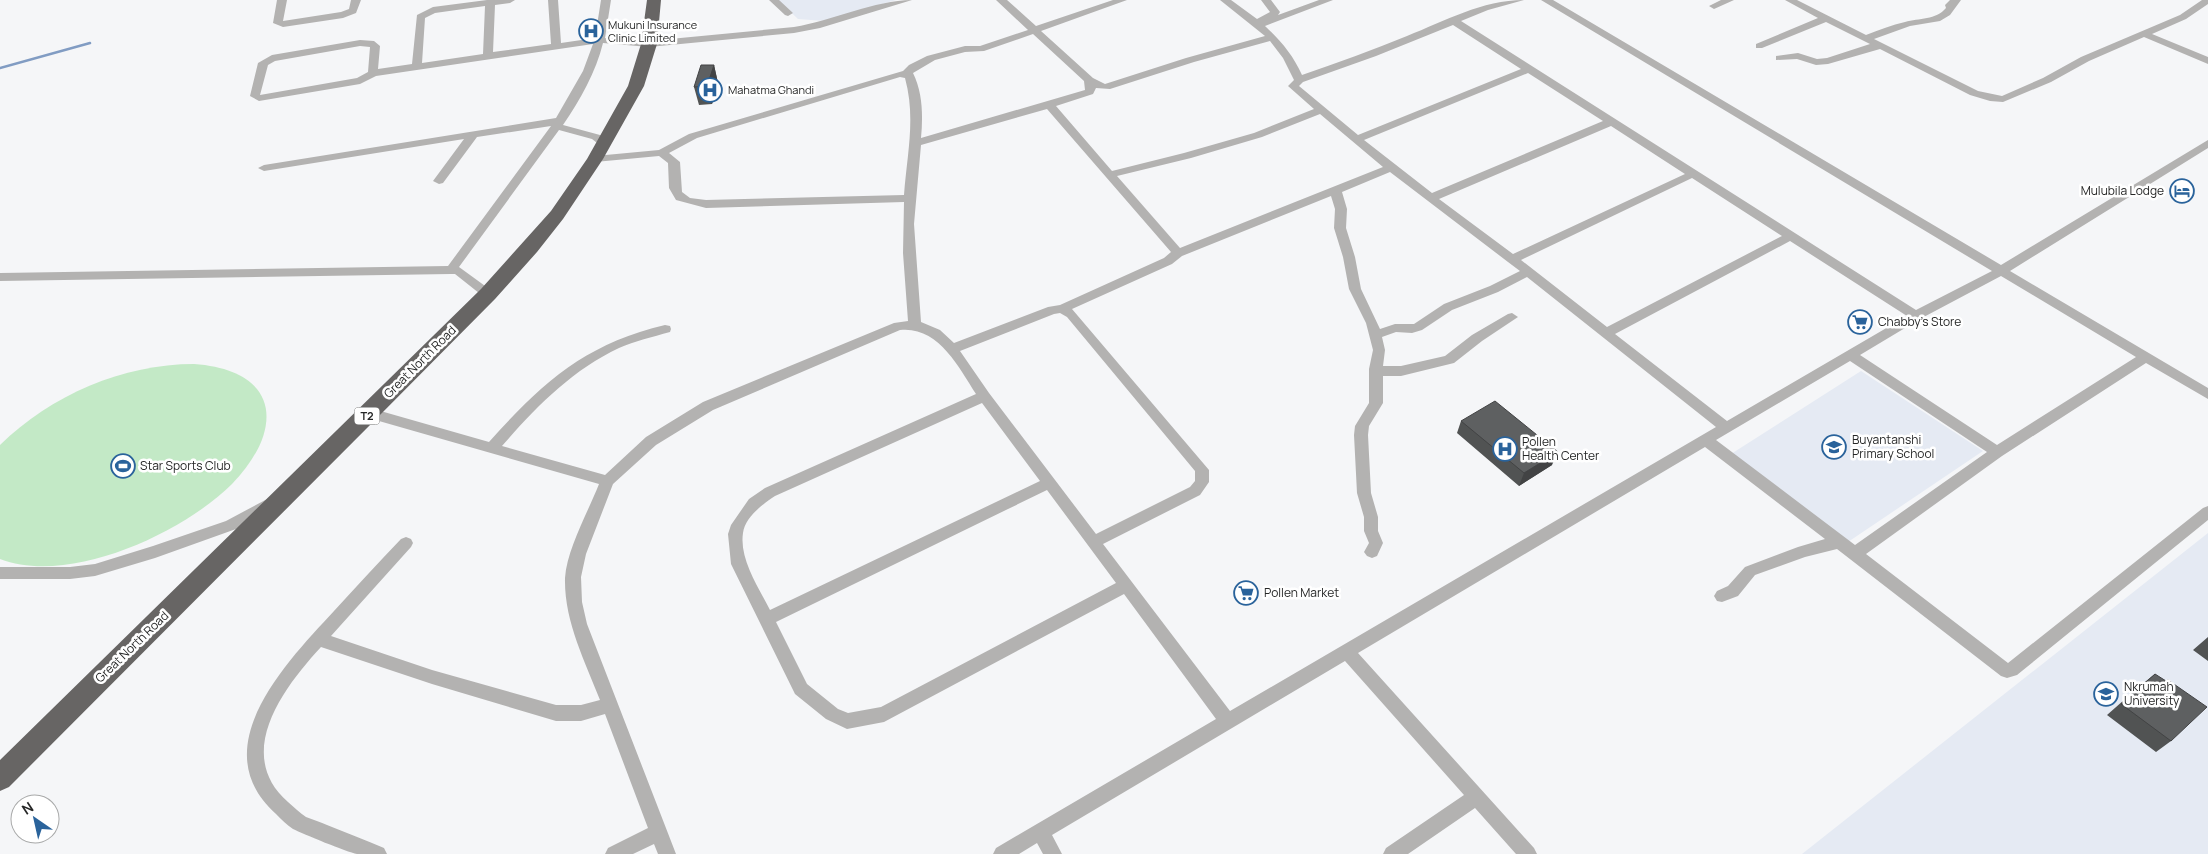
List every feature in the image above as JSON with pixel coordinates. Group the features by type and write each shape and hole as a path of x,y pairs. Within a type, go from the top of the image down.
{"highway":[{"name":"Great North Road","path":"0,778 488,294 557,215 600,151 636,86 649,44 654,0"}],"street":[{"path":"282,0 278,23 283,24 344,16 353,11 356,0"},
{"path":"416,66 420,17 433,10 510,0"},
{"path":"553,0 556,45"},
{"path":"451,270 558,124 585,81 605,23 606,0"},
{"path":"774,0 788,12"},
{"path":"373,73 375,46 371,43 272,58 263,64 255,96 259,98 360,81 373,73 556,45 599,40 649,44 805,28 907,0"},
{"path":"1001,0 1089,80 1104,87"},
{"path":"906,74 913,67 931,58 965,50 981,49 1122,0"},
{"path":"1225,0 1273,37 1294,67 1299,80"},
{"path":"1259,25 1260,20 1272,16 1275,12 1266,0"},
{"path":"1259,25 1328,0"},
{"path":"1519,0 1485,8 1452,20 1364,57 1299,80 1293,86 1391,168 1512,259 1726,427"},
{"path":"1546,0 2208,394"},
{"path":"1714,6 1729,0"},
{"path":"1790,0 1974,93 1990,98 2003,99 2047,80 2086,59 2183,17 2208,0"},
{"path":"1867,38 1907,24 1927,22 1947,14 1951,8 1950,5 1956,0"},
{"path":"488,56 490,2"},
{"path":"1759,46 1827,18"},
{"path":"1452,20 1916,316"},
{"path":"2145,34 2208,61"},
{"path":"917,143 1273,37"},
{"path":"1780,58 1798,56 1816,62 1828,61 1872,47 1883,46"},
{"path":"1357,139 1529,70"},
{"path":"661,153 693,136 896,75 910,75 914,93 917,143 910,198 908,251 915,324"},
{"path":"1089,80 1091,87 1089,92"},
{"path":"1049,105 1108,175 1178,253"},
{"path":"1108,175 1187,156 1258,135 1321,110"},
{"path":"1431,198 1612,122"},
{"path":"264,168 473,135 558,124 596,137 600,151 661,153 672,158 674,162 675,189 686,202 706,204 910,198"},
{"path":"439,181 473,135"},
{"path":"1002,854 1850,354 1916,316 2001,271 2208,143"},
{"path":"952,349 1052,310 1062,309 1168,261 1178,253 1391,168"},
{"path":"1512,259 1693,174"},
{"path":"1336,189 1341,209 1340,228 1350,257 1355,289 1375,335 1379,350 1376,370 1376,403 1362,426 1361,435 1364,493 1376,542 1372,552"},
{"path":"1606,333 1791,236"},
{"path":"0,276 451,270 458,271 488,294"},
{"path":"1375,335 1395,328 1405,330 1418,327 1448,307 1494,289 1528,272"},
{"path":"1062,309 1071,314 1202,470 1202,482 1195,491 1095,541"},
{"path":"1376,370 1401,371 1449,360 1477,338 1512,317"},
{"path":"667,854 579,624 574,602 573,577 578,554 607,481 651,441 708,406 898,326 915,324 928,328 952,349 984,396 1095,541 1228,721"},
{"path":"492,449 545,391 572,370 601,352 647,332 665,329"},
{"path":"1850,354 1997,452"},
{"path":"1854,554 1997,452 2145,358"},
{"path":"984,396 770,492 754,503 738,525 735,534 739,564 801,689 832,714 847,721 866,719 884,714 1127,585"},
{"path":"370,413 607,481"},
{"path":"1705,440 2007,671 2011,670 2208,512"},
{"path":"766,620 1050,482"},
{"path":"0,573 70,573 107,566 155,552 231,525 286,494"},
{"path":"1722,596 1732,591 1750,571 1838,542"},
{"path":"378,854 298,822 275,801 259,779 255,762 256,743 259,725 266,707 298,661 406,543"},
{"path":"319,639 432,677 556,713 581,713 609,705"},
{"path":"1346,651 1528,854"},
{"path":"1392,854 1477,796"},
{"path":"614,854 659,832"},
{"path":"1040,832 1053,854"}],"shaded area":[{"path":"778,0 896,0 824,21 798,19"},
{"path":"1861,371 1983,451 1845,544 1731,454"},
{"name":"Nkrumah University","path":"2208,533 2208,854 1802,854"}],"green space":[{"name":"Star Sports Club","path":"194,364 222,369 243,377 258,390 265,405 266,423 261,442 249,463 232,484 211,502 185,520 124,550 91,560 58,566 28,566 0,559 0,445 42,411 65,397 90,386 115,376 141,370 167,365"}],"building":[{"path":"701,65 714,65 707,86 694,87"},
{"path":"1495,401 1558,452 1524,473 1461,421"},
{"path":"2155,674 2166,681 2168,680 2207,707 2171,741 2121,704"}],"waterway":[{"path":"0,68 90,43"}],"place":[{"name":"Mukuni Insurance Clinic Limited","path":"591,31"},
{"name":"Mahatma Ghandi","path":"710,90"},
{"name":"Mulubila Lodge","path":"2182,191"},
{"name":"Chabby's Store","path":"1860,322"},
{"name":"Buyantanshi Primary School","path":"1834,447"},
{"name":"Pollen Health Center","path":"1505,449"},
{"name":"Star Sports Club","path":"123,466"},
{"name":"Pollen Market","path":"1246,593"},
{"name":"Nkrumah University","path":"2106,694"}]}
